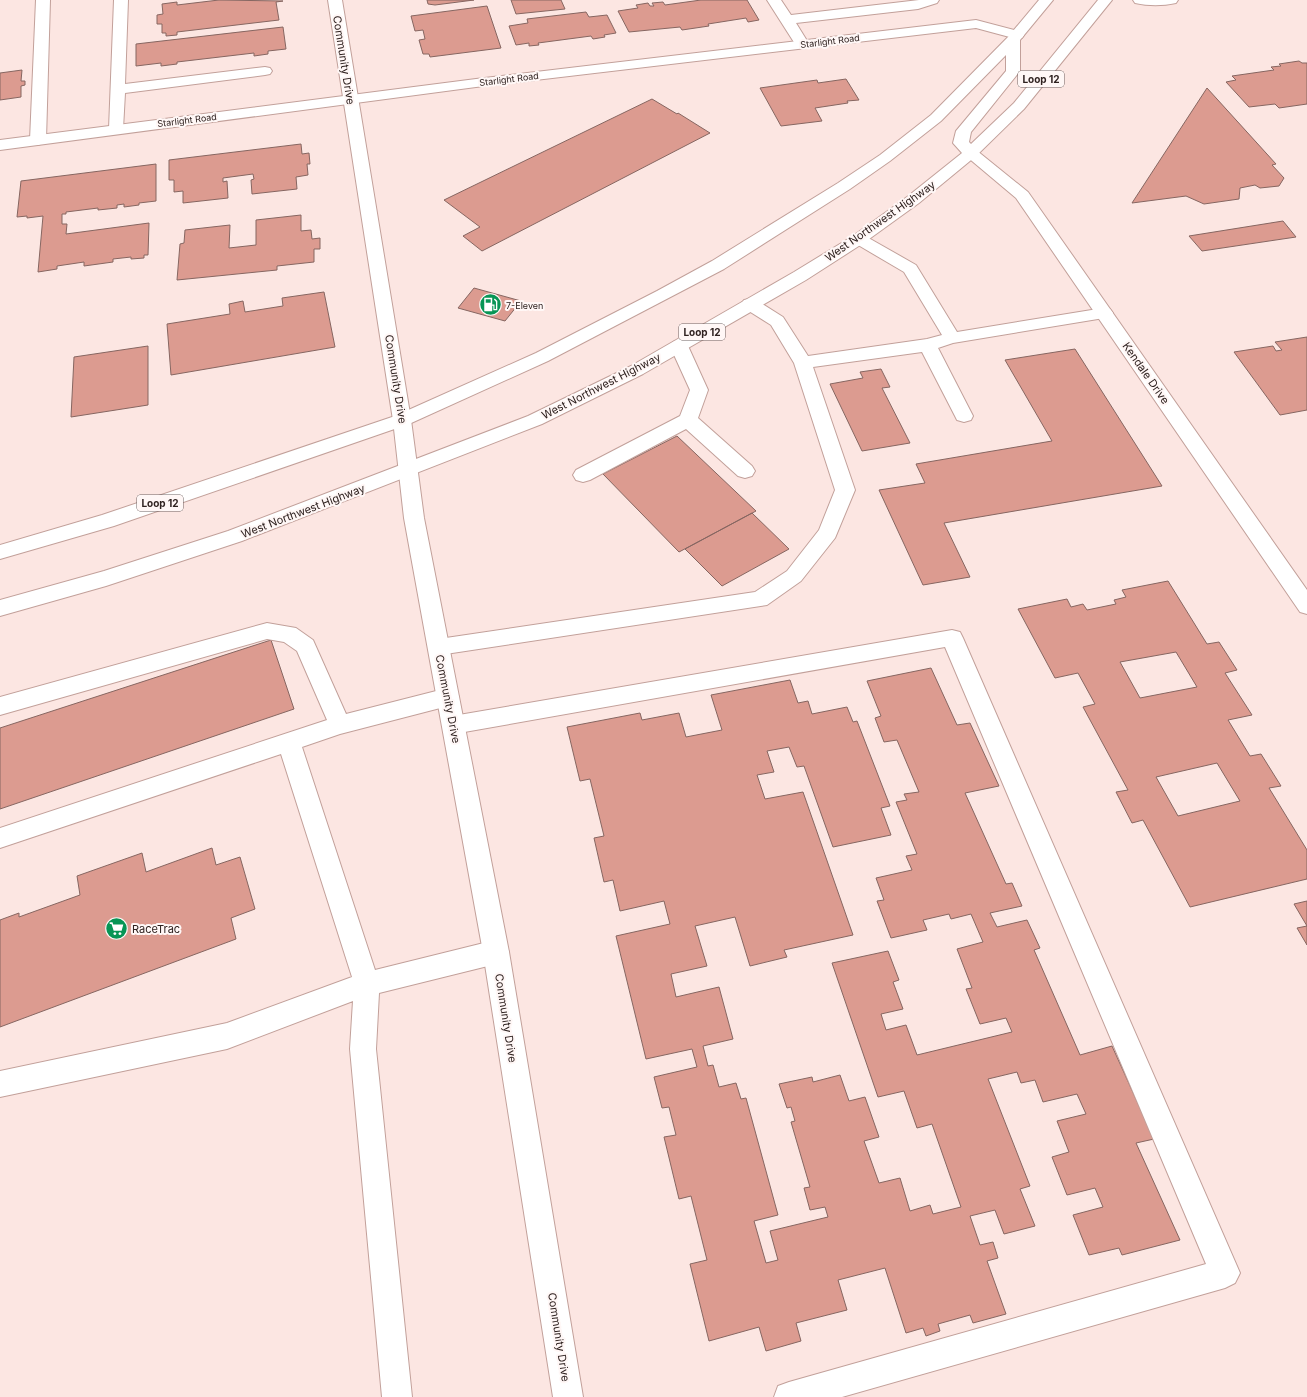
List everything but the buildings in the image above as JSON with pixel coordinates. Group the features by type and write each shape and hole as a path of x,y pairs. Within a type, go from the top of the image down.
{"street":[{"path":"38,140 43,0"},
{"path":"116,130 121,0"},
{"name":"Community Drive","path":"335,0 402,420 414,518 496,952 568,1397"},
{"path":"774,0 802,44"},
{"path":"787,20 918,5 932,0"},
{"name":"Loop 12","path":"0,552 107,521 402,420 562,347 663,295 718,264 844,186 884,158 936,118 1015,37 1046,0"},
{"name":"West Northwest Highway","path":"0,608 106,578 235,536 535,420 637,370 800,276 859,239 913,200 971,153 1019,106 1105,0"},
{"path":"1140,0 1149,2 1171,0"},
{"name":"Starlight Road","path":"0,145 351,99 976,24 1015,37"},
{"path":"971,153 961,143 964,131 1013,71 1015,37"},
{"path":"118,89 265,71"},
{"name":"Kendale Drive","path":"971,153 1022,195 1307,606"},
{"path":"859,239 910,269 952,338"},
{"path":"439,647 760,599 794,576 828,533 845,490 803,363 777,321 750,304"},
{"path":"803,363 928,345 952,338 1104,313"},
{"path":"928,345 964,416"},
{"path":"583,475 688,420 699,390 679,346"},
{"path":"688,420 745,471"},
{"path":"0,706 267,631 289,634 305,646 340,725"},
{"path":"453,726 952,638 1225,1273 789,1397"},
{"path":"0,838 340,725 448,697"},
{"path":"289,742 367,984 364,1049 397,1397"},
{"path":"0,1084 227,1036 367,984 496,952"}],"place":[{"name":"7-Eleven","path":"490,305"},
{"name":"RaceTrac","path":"117,929"}]}
